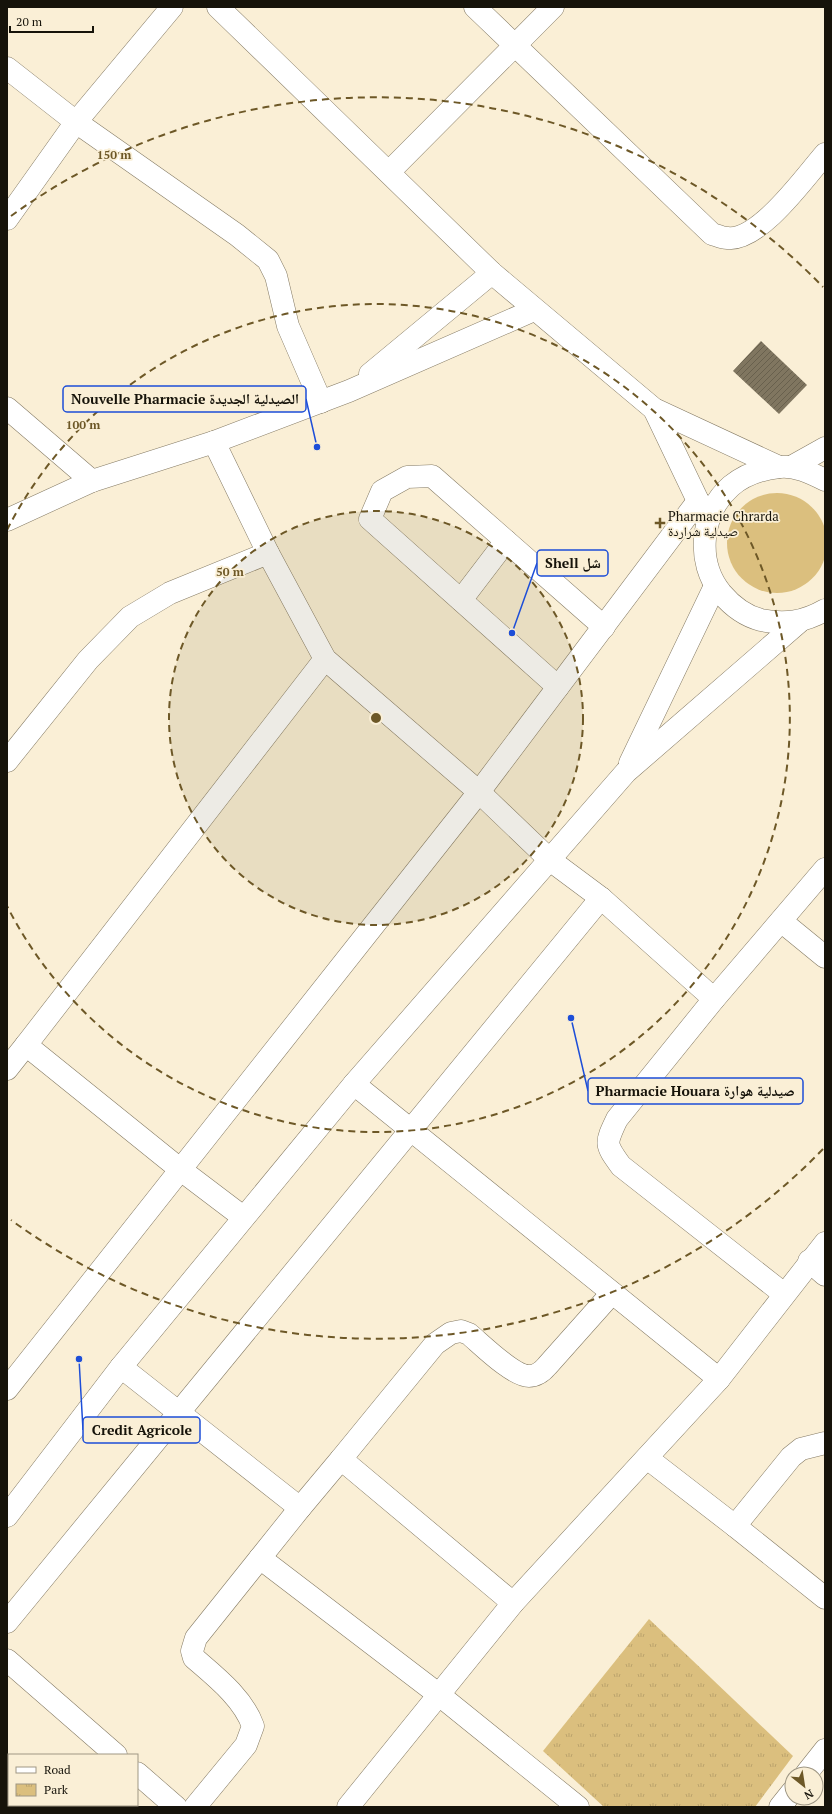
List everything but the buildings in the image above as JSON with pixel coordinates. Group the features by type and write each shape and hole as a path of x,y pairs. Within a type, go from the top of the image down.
{"street":[{"path":"7,219 76,122 172,7"},
{"path":"218,7 492,273 534,310 654,409 785,467 810,472 825,480"},
{"path":"476,7 712,234 727,239 749,233 767,220 825,154"},
{"path":"389,172 516,46 553,7"},
{"path":"7,68 76,122 237,235 268,260 276,276 288,326 321,402"},
{"path":"349,391 492,273"},
{"path":"7,520 92,481 214,442 349,391 534,310"},
{"path":"7,408 92,481"},
{"path":"654,409 698,501 705,531 704,550 707,569 716,586 731,605 751,617 774,623 815,618"},
{"path":"214,442 268,553 325,659 479,792 550,860 601,898 714,999"},
{"path":"705,531 715,506 731,486 754,473 785,467 825,448"},
{"path":"558,687 370,519 382,491 407,477 432,476 604,627"},
{"path":"7,1389 479,792 698,501"},
{"path":"461,600 506,541"},
{"path":"7,761 88,660 130,617 170,593 268,553"},
{"path":"626,772 716,586"},
{"path":"7,1516 121,1368 354,1084 626,772 815,618"},
{"path":"7,1069 325,659"},
{"path":"784,1294 621,1166 609,1149 607,1139 617,1119 714,999 825,869"},
{"path":"7,1622 601,898"},
{"path":"781,921 825,957"},
{"path":"26,1045 181,1170 244,1218"},
{"path":"354,1084 719,1379"},
{"path":"348,1807 513,1603 719,1379 784,1294 817,1268 825,1243"},
{"path":"194,1807 246,1745 253,1726 249,1715 240,1702 194,1658 192,1648 196,1638 300,1508 435,1344 444,1337 462,1331 469,1334 517,1373 527,1376 536,1375 547,1366 612,1293"},
{"path":"121,1368 300,1508"},
{"path":"735,1526 791,1458 801,1449 825,1443"},
{"path":"647,1458 825,1598"},
{"path":"341,1459 513,1603"},
{"path":"260,1558 438,1694 578,1807"},
{"path":"7,1660 115,1754"},
{"path":"812,1766 825,1750"},
{"path":"138,1774 176,1807"}],"green space":[{"path":"777,493 787,494 805,501 819,515 826,533 826,553 819,571 805,585 787,592 777,593 767,592 749,585 735,571 728,553 727,543 728,533 735,515 749,501 767,494"},
{"path":"649,1619 793,1756 784,1766 784,1768 755,1807 604,1807 543,1751"}],"place":[{"name":"Nouvelle Pharmacie الصيدلية الجديدة","path":"317,447"},
{"name":"Pharmacie Chrarda صيدلية شراردة","path":"660,523"},
{"name":"Shell شل","path":"512,633"},
{"name":"Pharmacie Houara صيدلية هوارة","path":"571,1018"},
{"name":"Credit Agricole","path":"79,1359"}]}
